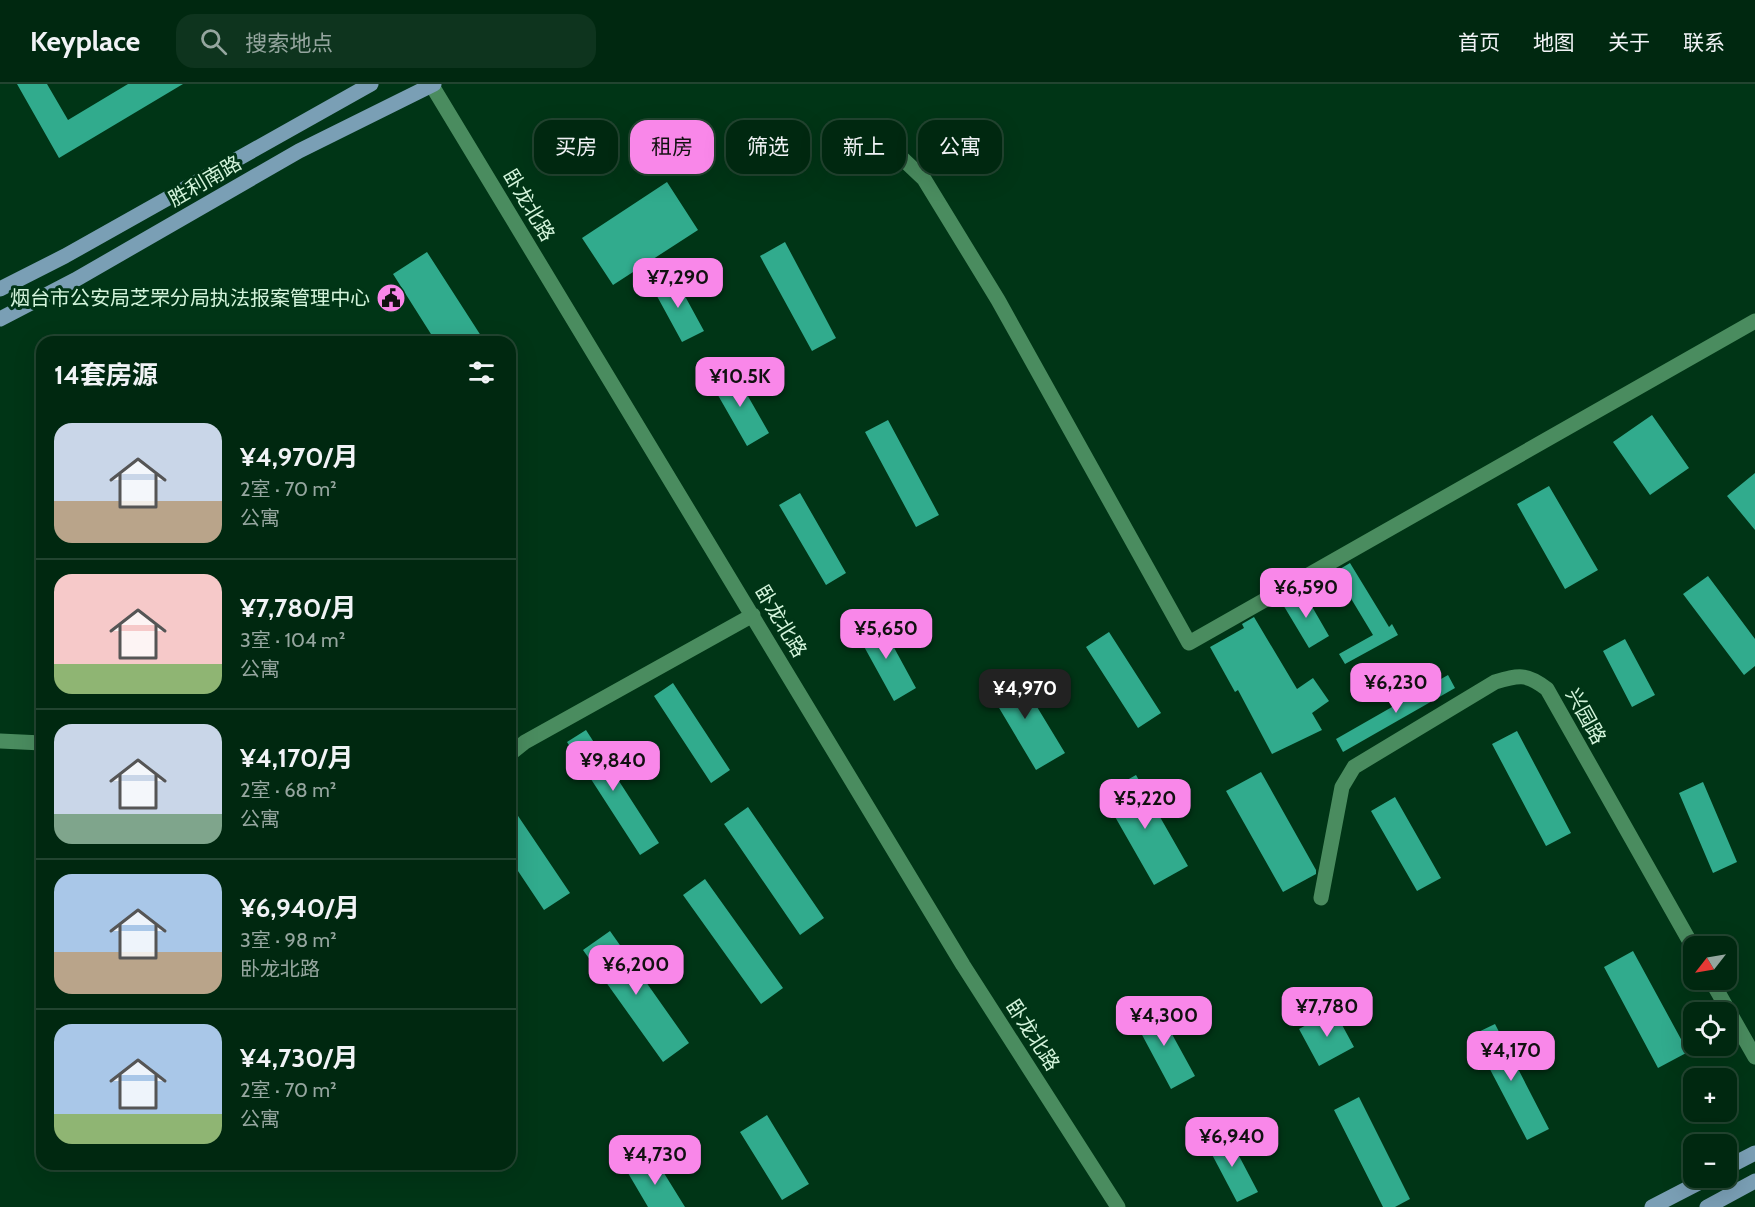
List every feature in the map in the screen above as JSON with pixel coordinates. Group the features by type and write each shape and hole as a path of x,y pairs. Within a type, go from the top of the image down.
{"main road":[{"name":"胜利南路","path":"0,289 65,256 372,84"},
{"name":"胜利南路","path":"0,320 75,280 299,151 432,84"},
{"path":"1737,1162 1755,1153"},
{"path":"1707,1207 1755,1181"},
{"path":"1652,1207 1689,1188"}],"street":[{"name":"卧龙北路","path":"432,84 963,965 1118,1207"},
{"path":"906,161 924,178 998,300 1189,643 1755,321"},
{"path":"516,749 525,742 753,615"},
{"name":"兴园路","path":"1321,898 1342,788 1354,767 1495,682 1516,676 1531,677 1547,689 1687,936"},
{"path":"0,741 36,743"},
{"path":"1717,990 1755,1058"}],"building":[{"path":"17,84 47,84 68,120 128,84 183,84 59,158"},
{"path":"667,182 698,230 613,285 582,238"},
{"path":"785,242 836,338 812,351 760,256"},
{"path":"427,252 481,336 432,336 393,274"},
{"path":"674,276 704,331 682,342 652,287"},
{"path":"733,370 769,433 747,446 711,383"},
{"path":"1652,415 1689,468 1650,495 1613,442"},
{"path":"888,420 939,515 916,527 865,432"},
{"path":"1755,473 1755,530 1727,496"},
{"path":"1549,486 1598,570 1565,589 1517,504"},
{"path":"800,493 846,573 826,585 779,505"},
{"path":"1350,563 1389,627 1392,624 1398,635 1345,664 1339,654 1373,635 1335,572"},
{"path":"1708,576 1755,639 1755,666 1744,675 1683,594"},
{"path":"1303,591 1329,636 1309,648 1282,603"},
{"path":"1254,617 1297,689 1313,678 1329,701 1312,713 1322,730 1272,754 1238,690 1235,692 1210,647 1244,628 1242,624"},
{"path":"879,620 916,688 894,701 856,632"},
{"path":"1109,632 1161,713 1138,728 1086,647"},
{"path":"1625,639 1655,695 1632,707 1603,651"},
{"path":"1014,669 1065,753 1036,770 986,686"},
{"path":"1448,675 1455,688 1343,752 1336,739"},
{"path":"673,683 730,770 711,783 654,696"},
{"path":"586,730 659,843 640,855 567,742"},
{"path":"1517,731 1571,833 1546,846 1492,744"},
{"path":"1261,772 1316,870 1316,874 1283,892 1226,791"},
{"path":"1136,775 1188,866 1154,885 1102,794"},
{"path":"1703,782 1737,862 1713,873 1679,793"},
{"path":"1395,797 1441,878 1417,891 1371,811"},
{"path":"748,807 824,918 800,935 724,824"},
{"path":"516,813 570,893 544,910 516,868"},
{"path":"705,879 783,988 761,1004 683,895"},
{"path":"610,931 689,1043 663,1062 583,950"},
{"path":"1633,951 1683,1043 1683,1055 1658,1068 1604,967"},
{"path":"1156,1005 1195,1076 1171,1089 1133,1018"},
{"path":"1334,1010 1354,1047 1319,1066 1299,1029"},
{"path":"1495,1024 1549,1129 1527,1140 1472,1035"},
{"path":"1359,1097 1410,1199 1395,1207 1383,1207 1334,1110"},
{"path":"767,1115 809,1184 782,1200 740,1132"},
{"path":"1228,1135 1258,1192 1237,1202 1207,1145"},
{"path":"654,1157 685,1207 648,1207 628,1173"}],"place":[{"name":"烟台市公安局芝罘分局执法报案管理中心","path":"391,298"}]}
